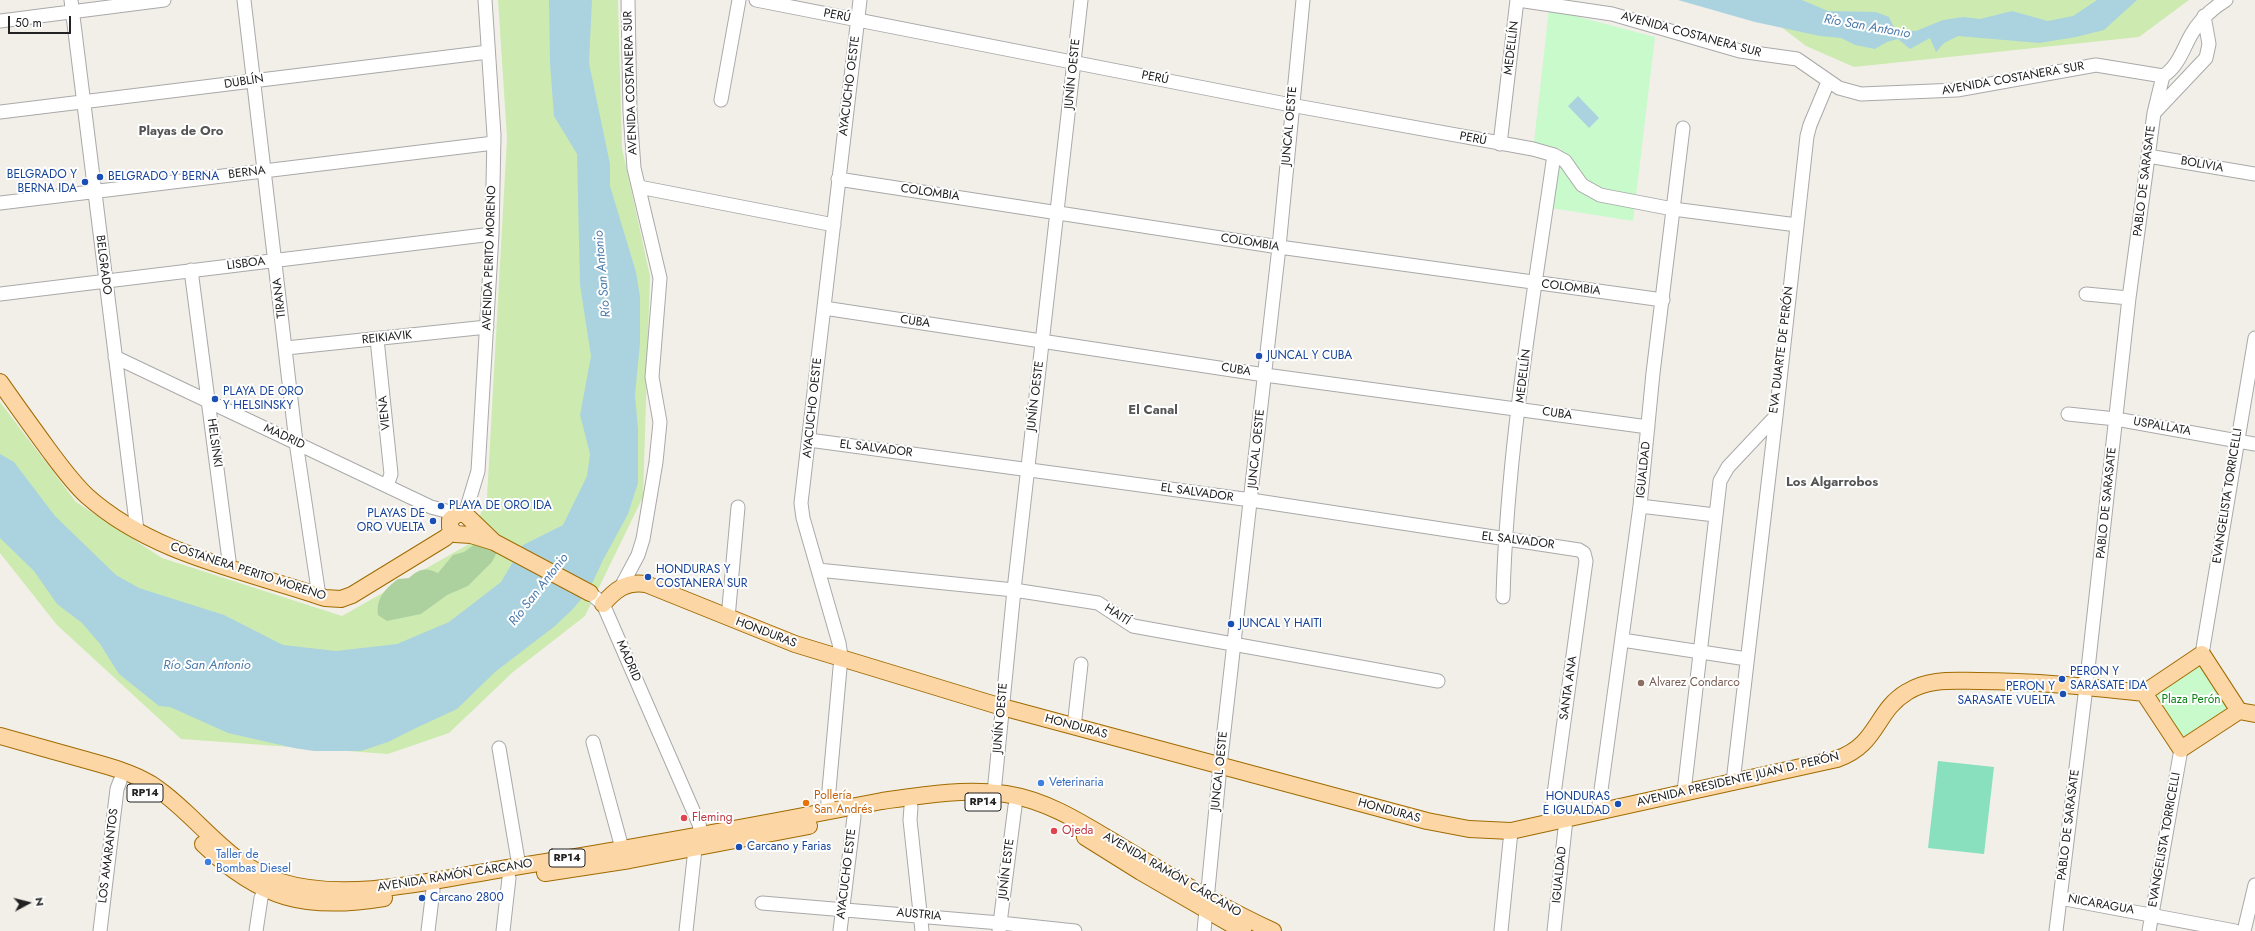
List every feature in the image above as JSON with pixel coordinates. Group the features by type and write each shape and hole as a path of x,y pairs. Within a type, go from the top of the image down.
{"main road":[{"name":"COSTANERA PERITO MORENO","path":"0,382 81,490 108,512 137,530 176,550 319,596 336,600 352,595 440,541 460,523"},
{"name":"MADRID","path":"460,523 590,593"},
{"name":"HONDURAS","path":"621,587 630,584 646,584 795,644 1002,707 1427,821 1469,829 1511,831 1566,819"},
{"path":"603,604 621,587"},
{"path":"2239,711 2202,654 2144,693 2181,749 2239,711 2255,714"},
{"name":"AVENIDA PRESIDENTE JUAN D. PERÓN","path":"1566,819 1837,759 1849,755 1868,740 1893,703 1901,696 1931,682 2025,681 2144,693"},
{"name":"AVENIDA RAMÓN CÁRCANO","path":"0,736 109,766 141,778 172,800 232,855 267,883 333,891 362,890 514,872 911,807 972,802 1015,806 1045,816 1064,825 1141,872 1158,876 1200,899 1205,899 1206,903 1272,931"},
{"name":"AVENIDA RAMÓN CÁRCANO","path":"0,747 120,781 156,801 219,860 234,872 267,883 307,902 338,904 433,890 514,872"},
{"name":"AVENIDA RAMÓN CÁRCANO","path":"698,842 740,827 927,794 966,791 994,792 1027,799 1066,814 1206,903 1243,931"}],"street":[{"path":"0,21 72,6 164,0"},
{"name":"TIRANA","path":"244,0 276,260 296,442 319,596"},
{"name":"AVENIDA PERITO MORENO","path":"460,523 478,477 492,234 494,143 485,0"},
{"name":"AVENIDA COSTANERA SUR","path":"621,587 638,555 643,539 656,462 660,422 652,377 660,278 634,168 630,112 628,0"},
{"path":"721,100 739,0"},
{"name":"PERÚ","path":"756,0 1554,155"},
{"name":"AYACUCHO OESTE","path":"827,812 841,657 839,643 802,518 801,503 860,0"},
{"name":"JUNÍN OESTE","path":"994,792 1014,590 1081,0"},
{"name":"JUNCAL OESTE","path":"1204,931 1220,766 1279,247 1291,105 1303,0"},
{"name":"AVENIDA COSTANERA SUR","path":"1518,0 1612,14 1740,50 1797,59 1803,61 1828,82 1849,92 1861,94 1904,93 1971,88 2096,65 2163,76"},
{"name":"MEDELLÍN","path":"1500,144 1518,0"},
{"path":"2163,76 2173,69 2191,34 2204,16 2226,0"},
{"name":"BELGRADO","path":"72,6 105,282 137,530"},
{"path":"2154,113 2206,58 2209,44 2204,16"},
{"name":"DUBLÍN","path":"0,112 488,52"},
{"name":"PABLO DE SARASATE","path":"2056,931 2086,687 2129,298 2154,113 2163,76"},
{"name":"EVA DUARTE DE PERÓN","path":"1684,792 1720,481 1724,472 1776,416 1810,125 1828,82"},
{"name":"IGUALDAD","path":"1598,812 1640,506 1683,128"},
{"name":"BERNA","path":"0,203 494,143"},
{"path":"1554,155 1565,161 1582,185 1600,195 1673,209 1798,225"},
{"name":"MEDELLÍN","path":"1503,597 1505,540 1519,409 1554,155"},
{"name":"BOLIVIA","path":"2148,156 2255,174"},
{"name":"COLOMBIA","path":"838,179 1279,247 1536,284 1663,300"},
{"path":"639,187 834,225"},
{"name":"LISBOA","path":"0,294 492,234"},
{"name":"HELSINKI","path":"191,270 230,568"},
{"path":"2086,294 2129,298"},
{"name":"CUBA","path":"824,308 1265,375 1648,427"},
{"name":"REIKIAVIK","path":"286,348 487,327"},
{"name":"EVANGELISTA TORRICELLI","path":"2202,654 2255,338"},
{"name":"VIENA","path":"377,339 391,474 387,486"},
{"name":"MADRID","path":"115,357 208,402 296,442 431,507 460,523"},
{"name":"USPALLATA","path":"2068,414 2116,419 2255,444"},
{"path":"1733,782 1776,416"},
{"name":"EL SALVADOR","path":"809,440 1251,500 1505,540 1574,548 1584,552"},
{"path":"1640,506 1715,515"},
{"path":"728,618 738,507"},
{"name":"SANTA ANA","path":"1550,823 1586,561 1584,552"},
{"name":"HAITÍ","path":"818,570 1014,590 1098,603 1126,623 1134,626 1438,681"},
{"name":"MADRID","path":"590,593 603,604 699,824 698,842"},
{"path":"1622,640 1747,659"},
{"path":"1074,727 1081,664"},
{"path":"593,742 626,854"},
{"path":"499,748 514,872 503,931"},
{"name":"EVANGELISTA TORRICELLI","path":"2149,931 2181,749"},
{"name":"LOS AMARANTOS","path":"100,931 117,789 120,781"},
{"name":"JUNÍN ESTE","path":"999,927 1015,806"},
{"path":"911,807 910,820 922,931"},
{"name":"AYACUCHO ESTE","path":"840,931 854,817"},
{"name":"IGUALDAD","path":"1554,931 1566,819"},
{"path":"1502,931 1511,831"},
{"path":"686,931 698,842"},
{"path":"256,931 267,883"},
{"path":"2244,931 2255,885"},
{"path":"428,931 433,890"},
{"name":"NICARAGUA","path":"2060,898 2152,914 2235,931"},
{"name":"AUSTRIA","path":"762,903 921,915 999,927 1075,931"}],"green space":[{"path":"498,0 618,0 622,148 650,276 643,497 585,616 513,672 449,733 388,754 181,739 57,625 0,553 0,402 76,502 162,558 342,616 469,544 487,497 507,138"},
{"path":"1746,0 2189,0 2139,37 1854,67 1806,46"},
{"path":"1549,9 1655,37 1633,221 1551,208 1561,149 1534,142"},
{"path":"482,539 497,552 492,562 468,586 447,595 421,614 387,621 378,615 378,604 382,594 398,579 409,578 422,570 429,570 438,573 453,555 464,552"},
{"name":"Plaza Perón","path":"2196,664 2204,665 2228,702 2227,711 2188,736 2180,735 2153,692"},
{"path":"1938,761 1994,767 1984,854 1928,848"}],"water":[{"name":"Río San Antonio","path":"549,0 592,0 589,63 610,164 610,186 636,272 640,297 640,343 635,395 638,429 638,483 628,514 603,560 590,588 573,609 555,626 495,672 457,709 388,742 361,751 314,751 294,748 228,733 170,707 159,706 119,674 100,644 82,623 57,604 34,571 0,538 0,454 14,462 55,516 116,575 139,588 224,615 283,645 336,651 397,644 449,622 501,582 523,545 563,525 587,476 590,454 580,415 591,356 580,285 577,154 554,116 550,64"},
{"name":"Río San Antonio","path":"1678,0 1802,0 1828,11 1876,12 1889,17 1895,29 1916,31 1943,20 1963,17 1980,19 2012,11 2048,21 2073,16 2097,0 2137,0 2104,30 2076,37 2039,43 1958,36 1944,43 1936,52 1930,38 1910,49 1898,39 1887,42 1875,49 1855,45 1841,38 1820,36 1755,22"},
{"path":"1578,96 1599,118 1589,128 1568,106"}],"place":[{"name":"BELGRADO Y BERNA","path":"100,177"},
{"name":"BELGRADO Y BERNA IDA","path":"85,182"},
{"name":"JUNCAL Y CUBA","path":"1259,356"},
{"name":"PLAYA DE ORO Y HELSINSKY","path":"215,399"},
{"name":"PLAYA DE ORO IDA","path":"441,506"},
{"name":"PLAYAS DE ORO VUELTA","path":"433,521"},
{"name":"HONDURAS Y COSTANERA SUR","path":"648,577"},
{"name":"JUNCAL Y HAITI","path":"1231,624"},
{"name":"PERON Y SARASATE IDA","path":"2062,679"},
{"name":"Alvarez Condarco","path":"1641,683"},
{"name":"PERON Y SARASATE VUELTA","path":"2063,694"},
{"name":"Veterinaria","path":"1041,783"},
{"name":"Pollería San Andrés","path":"806,803"},
{"name":"HONDURAS E IGUALDAD","path":"1618,804"},
{"name":"Fleming","path":"684,818"},
{"name":"Ojeda","path":"1054,831"},
{"name":"Carcano y Farias","path":"739,847"},
{"name":"Taller de Bombas Diesel","path":"208,862"},
{"name":"Carcano 2800","path":"422,898"}],"district":[{"name":"Playas de Oro","path":"181,132"},
{"name":"El Canal","path":"1153,411"},
{"name":"Los Algarrobos","path":"1832,483"}]}
